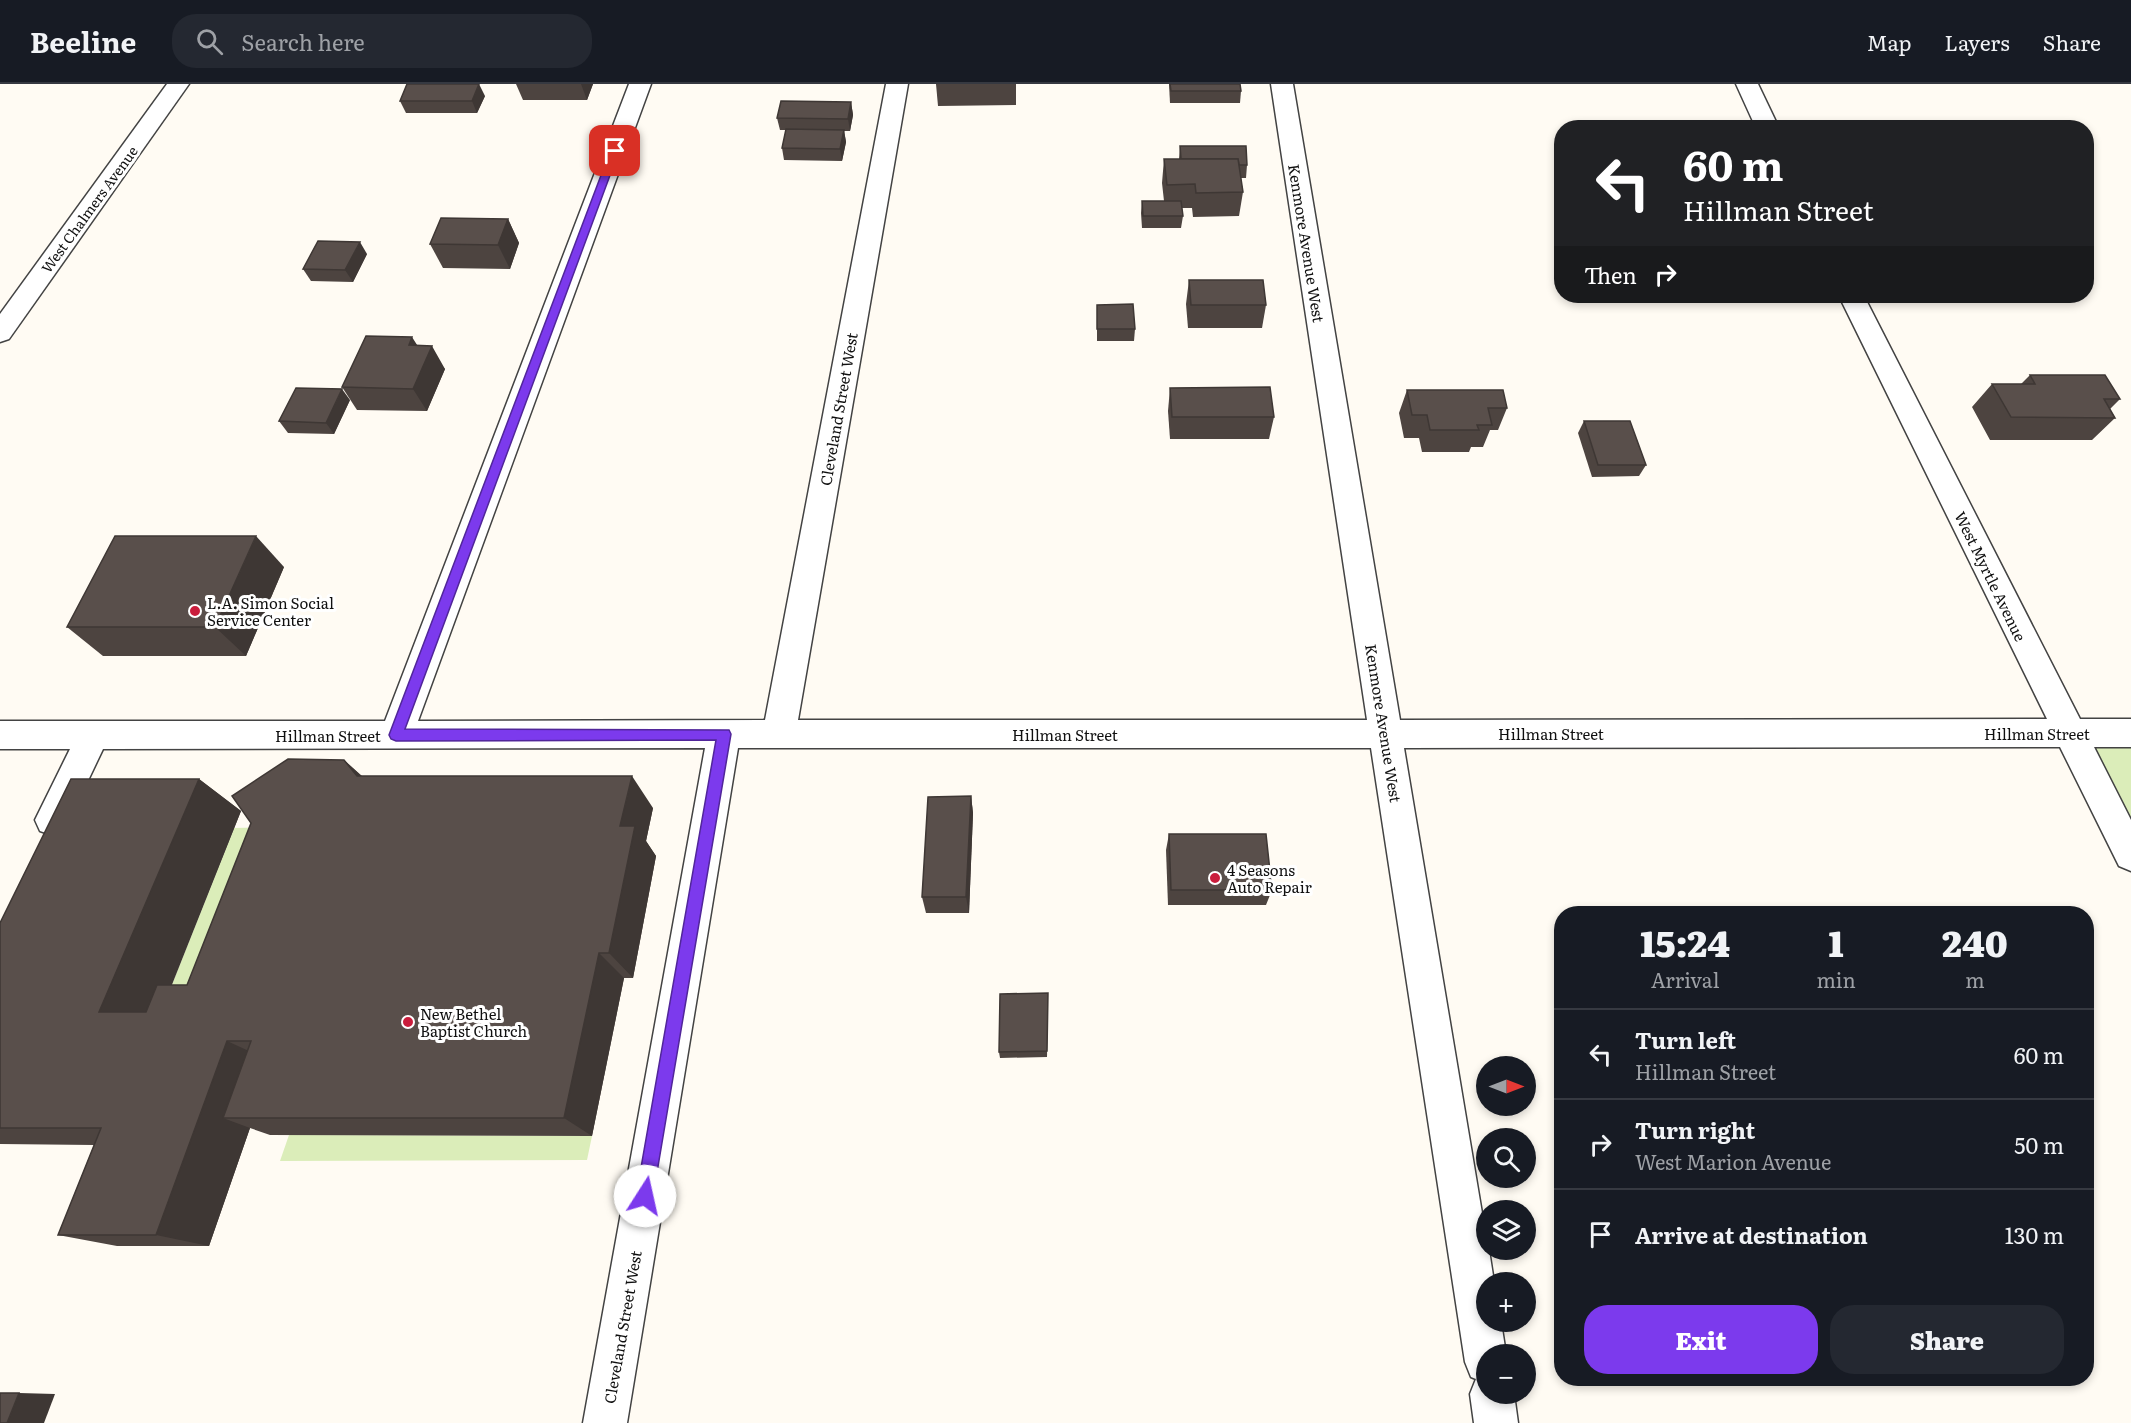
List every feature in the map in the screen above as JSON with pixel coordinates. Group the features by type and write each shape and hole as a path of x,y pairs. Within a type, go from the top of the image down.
{"street":[{"name":"West Chalmers Avenue","path":"0,333 178,84"},
{"path":"396,735 639,84"},
{"name":"Cleveland Street West","path":"779,734 897,84"},
{"name":"Kenmore Avenue West","path":"1282,84 1483,1344"},
{"path":"1747,84 1764,120"},
{"name":"West Myrtle Avenue","path":"1855,303 2131,855"},
{"name":"Hillman Street","path":"0,735 2131,733"},
{"name":"Cleveland Street West","path":"605,1423 724,734"},
{"path":"41,842 93,735"},
{"path":"1493,1404 1496,1423"}],"green space":[{"path":"2069,733 2131,733 2131,855"},
{"path":"272,827 292,853 152,1035 234,828"},
{"path":"289,1135 592,1136 587,1160 280,1161"}],"building":[{"path":"407,84 479,84 472,101 400,101"},
{"path":"1170,84 1240,84 1241,91 1171,91"},
{"path":"781,101 851,102 848,119 777,118"},
{"path":"786,129 844,130 840,149 782,148"},
{"path":"1180,146 1246,146 1247,165 1239,165 1238,159 1181,159"},
{"path":"1164,159 1238,159 1243,192 1196,193 1195,184 1167,185"},
{"path":"1142,201 1181,201 1183,216 1143,216"},
{"path":"441,218 508,219 498,245 430,244"},
{"path":"318,241 360,242 345,270 303,269"},
{"path":"1189,280 1263,280 1266,305 1191,305"},
{"path":"1133,304 1135,329 1097,329 1097,305"},
{"path":"366,336 412,337 409,345 432,346 413,389 342,387"},
{"path":"2030,375 2105,375 2120,399 2104,399 2115,418 2011,417 1992,384 2035,384"},
{"path":"1270,387 1274,417 1172,417 1170,388"},
{"path":"296,388 342,389 326,423 279,421"},
{"path":"1407,390 1503,390 1507,408 1488,408 1492,425 1477,425 1479,430 1430,430 1427,415 1412,415"},
{"path":"1584,421 1630,421 1646,465 1598,465"},
{"path":"115,536 256,536 215,627 67,627"},
{"name":"New Bethel Baptist Church","path":"288,759 344,760 357,776 632,776 620,826 635,826 609,953 599,953 564,1118 223,1118 251,1041 227,1041 156,1235 58,1235 101,1128 0,1128 0,923 71,779 199,779 99,1012 146,1012 157,985 187,985 251,823 232,796"},
{"path":"971,796 966,897 922,897 928,797"},
{"name":"4 Seasons Auto Repair","path":"1169,834 1266,834 1272,890 1171,890"},
{"path":"1048,993 1047,1051 999,1052 1000,994"},
{"path":"0,1393 19,1393 7,1423 0,1423"}],"place":[{"name":"L.A. Simon Social Service Center","path":"195,611"},
{"name":"4 Seasons Auto Repair","path":"1215,878"},
{"name":"New Bethel Baptist Church","path":"408,1022"}],"route":[{"path":"615,151 396,735 724,734 645,1196"}]}
